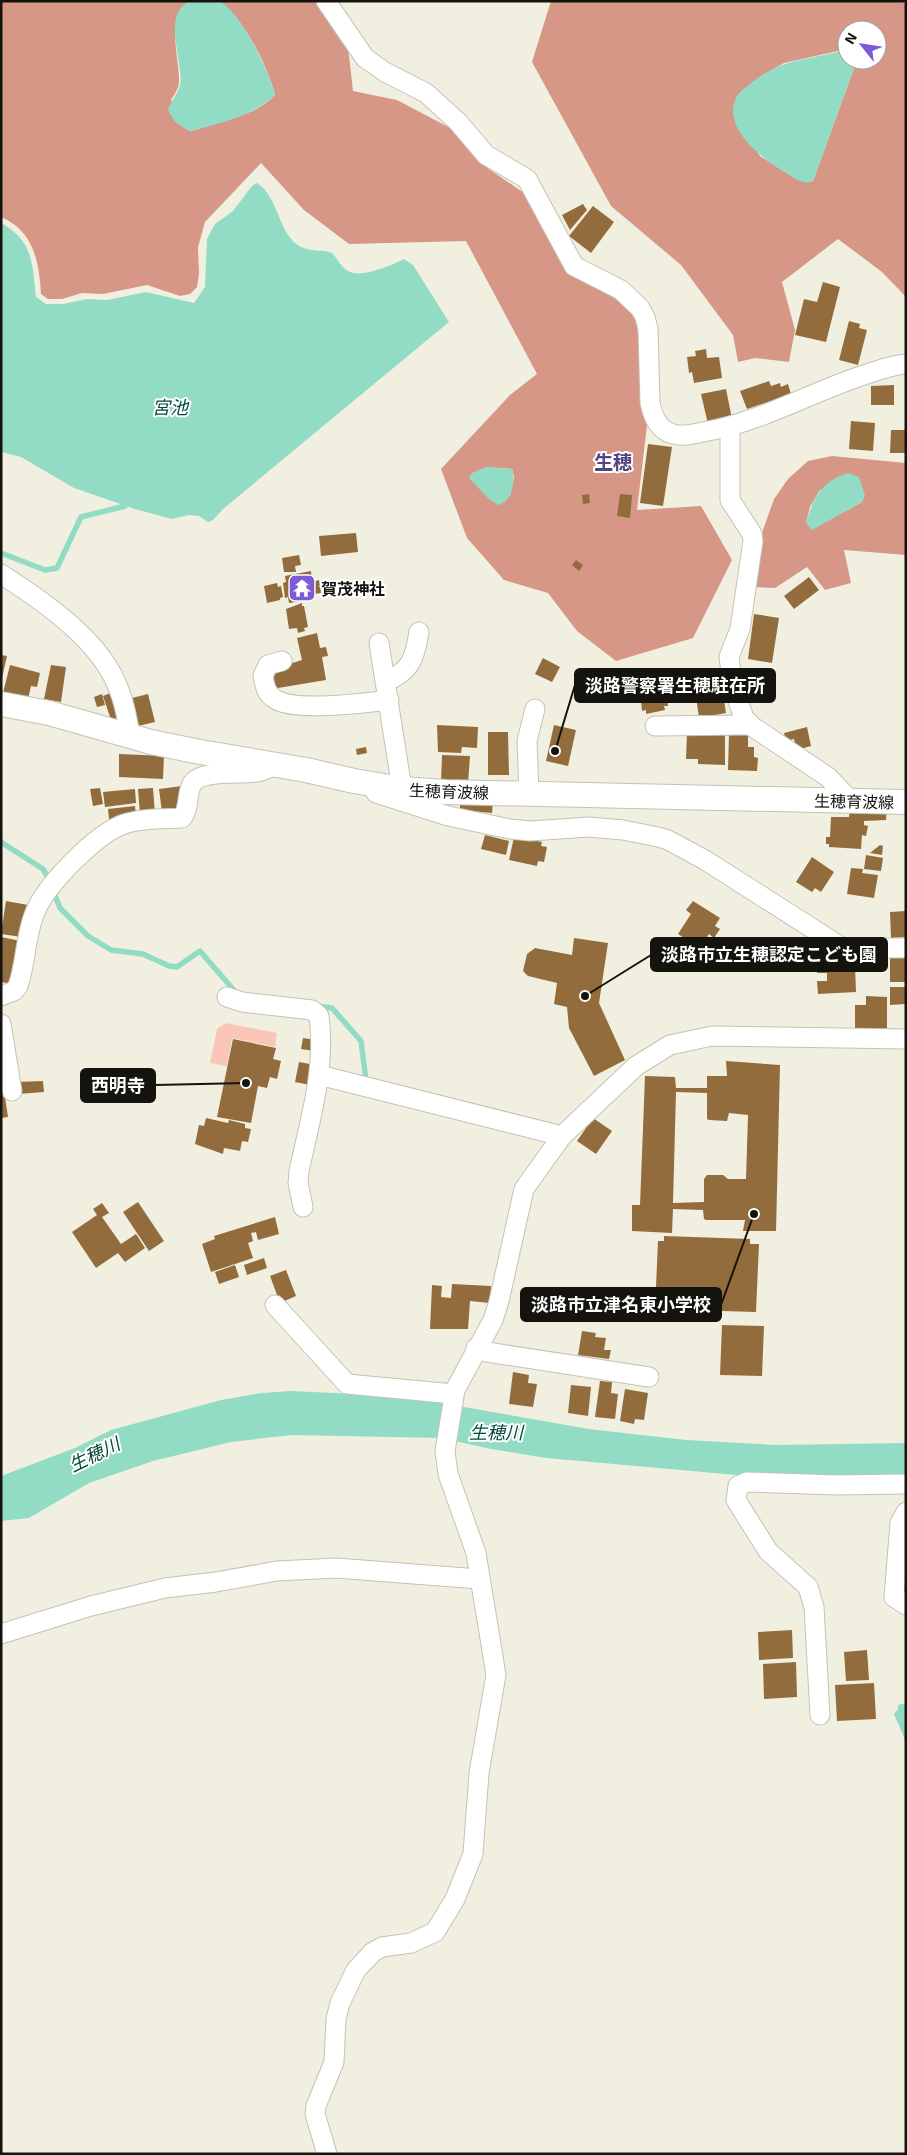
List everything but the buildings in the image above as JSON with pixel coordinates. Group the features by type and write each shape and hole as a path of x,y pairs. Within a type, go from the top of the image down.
{"main road":[{"name":"生穂育波線","path":"1,704 49,713 130,734 151,742 402,789 433,792 906,802"}],"street":[{"path":"326,1 365,58 385,72 426,93 458,122 486,155 527,179 574,266 621,290 640,308 648,329 650,403 660,427 671,434 680,436 730,428 843,382 888,367 906,364"},
{"path":"730,428 730,500 752,534 753,541 740,629 731,648 729,665 744,718 750,725 814,766 840,787 850,800"},
{"path":"1,574 26,590 71,626 105,663 119,689 130,734"},
{"path":"386,681 398,677 409,665 414,656 419,632"},
{"path":"379,643 402,789"},
{"path":"282,661 268,665 263,676 267,691 280,702 326,706 389,700"},
{"path":"529,793 527,740 535,710"},
{"path":"655,726 750,725"},
{"path":"1,996 14,991 18,986 28,932 40,902 56,878 88,848 116,827 182,818 186,813 191,787 197,780 234,772 257,772 278,765"},
{"path":"333,776 349,784 439,814 498,827 530,831 604,828 668,840 705,860 843,948 906,948"},
{"path":"227,997 242,1002 312,1010 319,1016 322,1036 319,1075 299,1171 300,1196 303,1207"},
{"path":"1,1024 12,1091"},
{"path":"327,2154 315,2114 316,2106 334,2062 336,2019 348,1985 356,1970 373,1952 392,1944 427,1937 441,1926 455,1899 473,1854 479,1773 496,1675 486,1601 479,1579 476,1553 448,1474 445,1460 446,1440 454,1399 476,1348 492,1320 499,1301 524,1189 562,1136 636,1066 670,1045 712,1036 906,1039"},
{"path":"319,1075 562,1136"},
{"path":"275,1305 346,1384 454,1399"},
{"path":"476,1348 487,1352 649,1377"},
{"path":"820,1715 814,1607 811,1592 768,1551 736,1500 738,1486 747,1482 836,1485 906,1484"},
{"path":"906,1512 900,1524 894,1597 906,1605"},
{"path":"1,1634 91,1606 165,1588 216,1582 277,1570 336,1568 479,1579"}],"shaded area":[{"path":"1,1 191,1 183,7 178,15 175,37 179,82 171,100 191,131 249,112 269,101 275,94 266,69 246,30 228,9 218,1 315,1 348,47 353,91 397,100 452,129 486,167 527,195 609,294 636,315 647,425 637,510 701,506 732,560 693,638 616,661 577,631 548,593 504,580 467,538 441,469 510,395 537,374 466,241 349,244 304,210 261,163 205,222 198,247 199,274 197,287 190,294 180,296 147,285 103,294 82,293 62,299 48,299 41,294 39,270 28,239 21,230 1,217","holes":["486,467 512,469 514,477 510,496 469,478"]},
{"path":"551,1 902,1 906,6 906,297 882,272 838,239 782,282 795,330 789,362 755,358 738,362 733,335 681,265 611,206 532,62","holes":["837,20 887,20 887,70 853,70 813,181 798,180 760,156 735,118 734,104 739,94 761,76 784,63 837,51"]},
{"path":"832,456 906,463 906,555 844,550 851,583 825,590 807,567 775,588 753,587 763,530 774,499 788,479 808,461","holes":["820,490 862,502 846,511 806,523 810,507"]},
{"path":"226,1023 277,1033 275,1047 232,1038 227,1066 210,1063 217,1029"}],"water":[{"path":"191,1 218,1 227,6 252,42 267,72 275,94 269,101 248,113 189,131 175,122 168,110 180,85 175,38 177,16 182,7"},
{"path":"837,52 837,70 853,70 813,181 802,182 766,160 746,141 734,120 733,108 737,96 763,74 798,60"},
{"name":"宮池","path":"257,183 265,190 275,206 287,234 301,247 332,253 344,268 353,273 376,270 404,259 413,265 449,322 223,509 213,520 208,522 199,516 189,515 172,519 135,509 74,488 21,457 1,452 1,223 12,230 26,246 32,264 36,297 46,304 63,304 87,299 107,300 146,292 194,303 205,287 207,239 215,224 233,211 252,186"},
{"path":"486,467 512,469 512,490 507,500 498,505 490,500 469,478 472,473"},
{"path":"848,473 859,477 865,496 862,502 812,530 806,523 816,498 831,481"},
{"name":"生穂川","path":"291,1391 378,1395 447,1404 589,1429 686,1440 776,1445 906,1443 906,1477 748,1476 546,1458 441,1438 292,1435 231,1442 153,1461 89,1483 29,1518 1,1521 1,1476 75,1448 111,1430 221,1400 262,1393"},
{"path":"906,1703 906,1742 894,1714 898,1709 898,1705"}],"waterway":[{"path":"1,553 45,570 57,568 81,517 125,506"},
{"path":"1,842 43,869 50,881"},
{"path":"53,890 60,908 88,936 111,950 143,954 169,966 177,967 200,951 238,995"},
{"path":"315,1006 332,1008 361,1041 366,1080 369,1081"}],"place":[{"name":"賀茂神社","path":"302,588"},
{"name":"淡路警察署生穂駐在所","path":"555,751"},
{"name":"淡路市立生穂認定こども園","path":"585,996"},
{"name":"西明寺","path":"246,1083"},
{"name":"淡路市立津名東小学校","path":"754,1214"}],"district":[{"name":"生穂","path":"613,461"}]}
